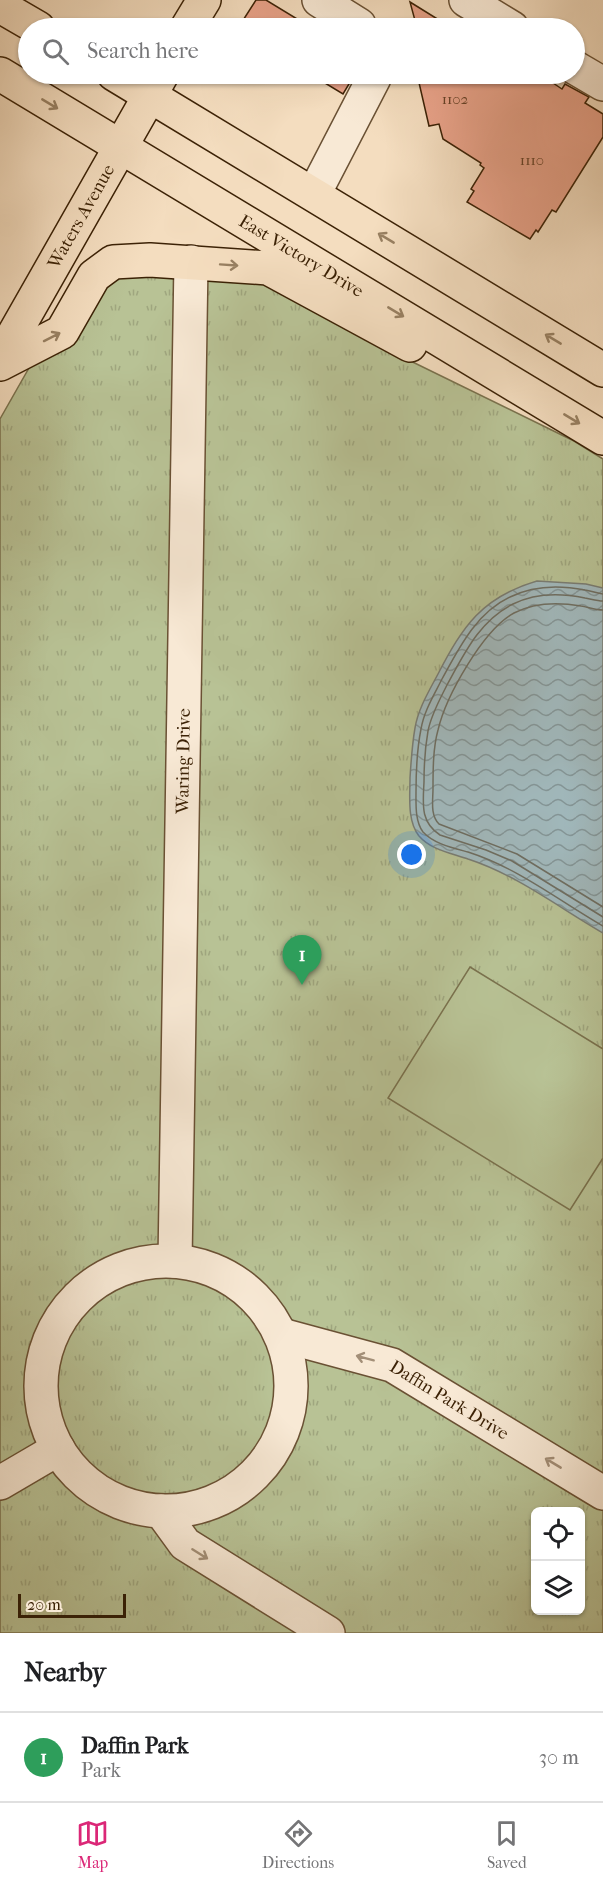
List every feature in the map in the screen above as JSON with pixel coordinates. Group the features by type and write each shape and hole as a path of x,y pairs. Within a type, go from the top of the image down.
{"main road":[{"path":"194,18 204,0"},
{"path":"0,6 21,18"},
{"name":"East Victory Drive","path":"0,74 603,438"},
{"path":"155,84 314,194 603,370"},
{"name":"Waters Avenue","path":"0,359 155,84"},
{"path":"0,363 62,332 94,276 113,262 150,260 191,262 268,268 454,368 530,393"}],"lane":[{"path":"320,0 348,18"},
{"path":"466,0 496,18"},
{"path":"585,73 603,84"},
{"path":"314,194 371,84"},
{"name":"Waring Drive","path":"175,1261 191,262"},
{"path":"175,1261 208,1268 238,1283 263,1306 281,1335 292,1376 288,1418 270,1456 242,1487 203,1506 161,1511 131,1506 102,1493 77,1474 58,1449 44,1414 41,1375 50,1338 70,1304 100,1280 136,1264 175,1261"},
{"name":"Daffin Park Drive","path":"281,1335 392,1365 603,1493"},
{"path":"0,1484 58,1449"},
{"path":"161,1511 184,1544 328,1633"}],"green space":[{"path":"123,272 267,281 384,348 574,441 603,459 603,1633 0,1633 0,419 29,368 74,333 100,285"},
{"path":"470,967 603,1049 603,1158 570,1210 388,1098"}],"water":[{"path":"537,581 586,584 603,588 603,933 503,874 429,845 415,830 411,816 410,778 416,721 424,700 447,657 466,628 488,605 518,588"}],"building":[{"path":"256,0 266,0 296,18 244,18"},
{"path":"410,2 436,18 414,18"},
{"path":"326,84 349,84 343,94"},
{"path":"419,84 554,84 562,89 565,84 589,97 585,103 603,114 603,137 556,212 552,210 538,232 536,230 530,239 467,202 474,191 471,189 484,168 480,165 481,163 443,139 439,124 429,126"}],"place":[{"name":"Daffin Park","path":"302,985"}]}
